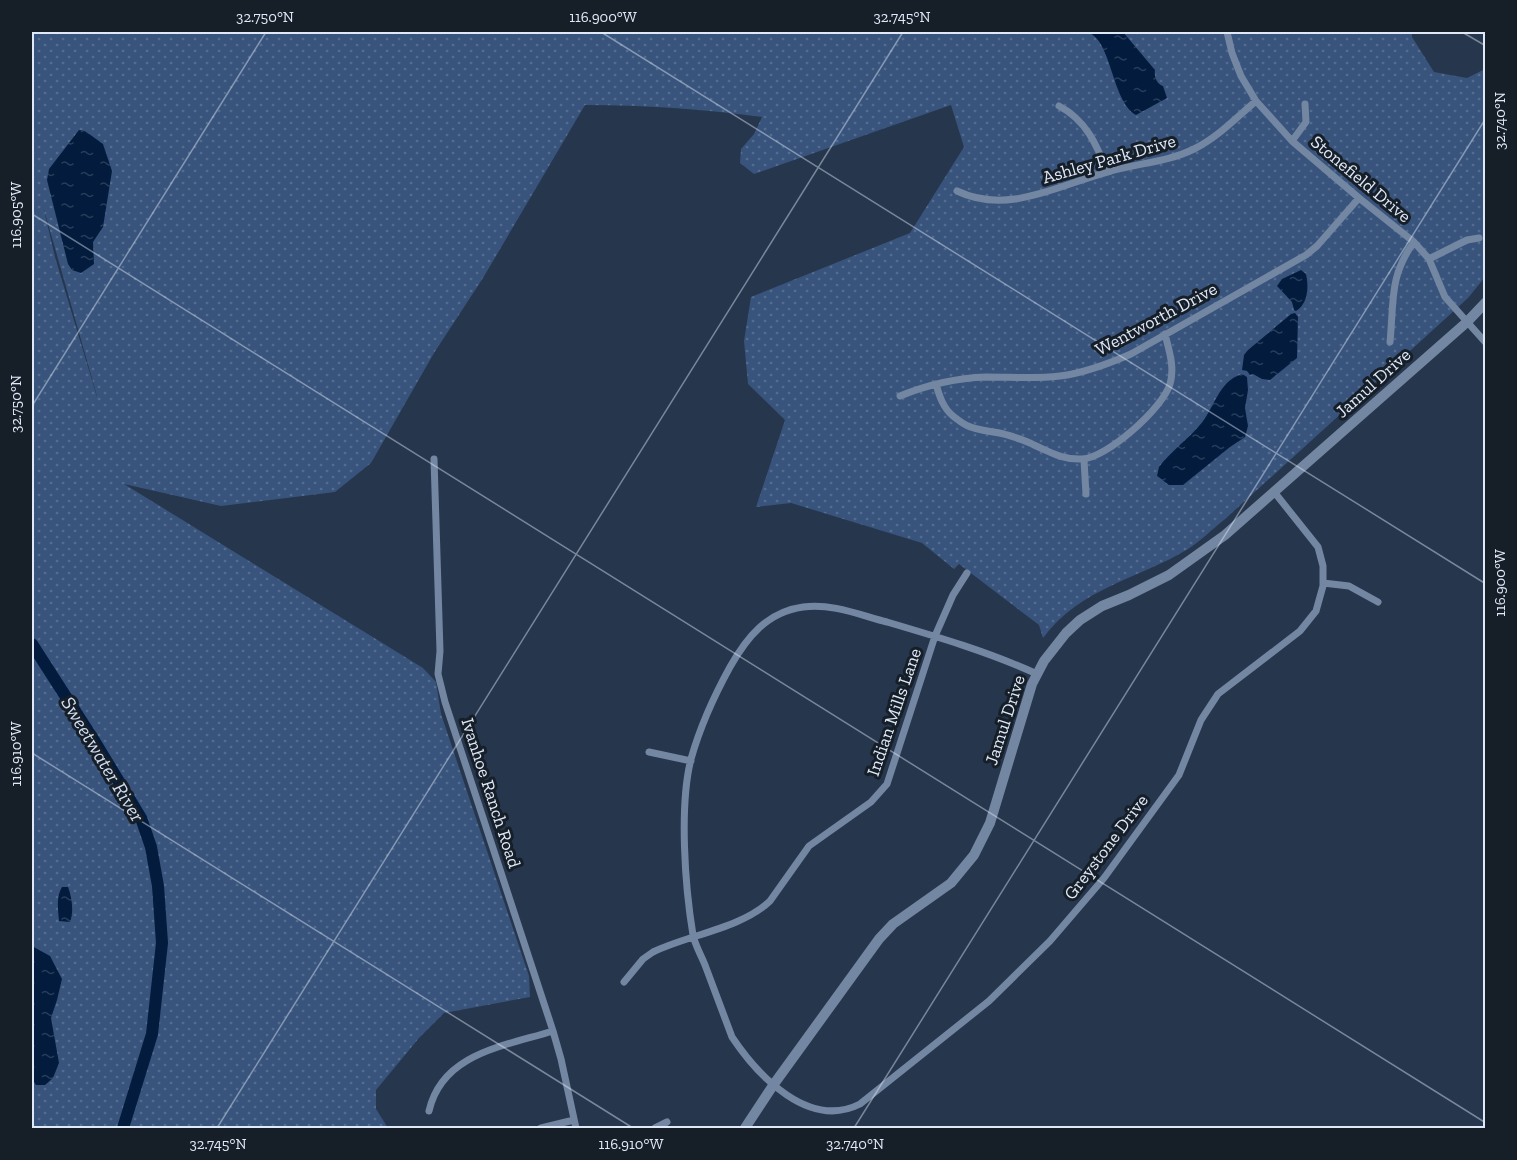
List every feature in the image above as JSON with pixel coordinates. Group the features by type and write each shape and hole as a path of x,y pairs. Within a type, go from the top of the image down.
{"street":[{"name":"Stonefield Drive","path":"1227,32 1238,69 1256,101 1292,141 1414,242 1429,259 1445,297 1485,343"},
{"name":"Ashley Park Drive","path":"957,192 970,198 1008,200 1029,198 1107,172 1180,155 1213,137 1256,101"},
{"path":"1292,141 1306,123 1305,104"},
{"path":"1059,106 1073,116 1096,142 1107,172"},
{"name":"Wentworth Drive","path":"900,396 957,379 1059,377 1086,371 1131,354 1312,250 1359,198"},
{"path":"1429,259 1467,240 1479,238"},
{"path":"1390,342 1394,286 1401,262 1414,242"},
{"name":"Jamul Drive","path":"745,1128 879,939 893,924 951,883 974,855 990,823 1032,684 1054,646 1080,620 1102,606 1129,595 1191,561 1275,493 1467,322 1485,302"},
{"path":"936,384 940,397 950,414 969,426 1001,433 1066,459 1084,460 1101,454 1116,444 1162,400 1168,388 1172,370 1165,334"},
{"name":"Ivanhoe Ranch Road","path":"434,459 440,651 438,674 445,702 553,1031 576,1128"},
{"path":"1084,460 1086,494"},
{"name":"Greystone Drive","path":"1037,674 988,653 935,636 829,607 801,607 775,616 754,631 741,648 719,687 703,723 691,761 686,803 685,836 693,938 732,1037 757,1069 800,1103 815,1110 835,1112 854,1107 865,1101 989,1001 1050,941 1104,878 1179,775 1206,711 1218,694 1300,631 1316,611 1323,583 1323,566 1318,547 1275,493"},
{"name":"Indian Mills Lane","path":"624,982 643,959 653,952 693,938 762,908 770,901 809,846 880,794 892,772 935,636 953,595 967,573"},
{"path":"1323,583 1349,586 1378,602"},
{"path":"649,752 691,761"},
{"path":"429,1111 432,1100 445,1077 461,1062 478,1054 553,1031"},
{"path":"541,1128 574,1120"},
{"path":"655,1128 667,1122"}],"shaded area":[{"path":"32,32 1412,32 1412,37 1434,72 1467,78 1485,69 1485,277 1468,298 1202,539 1169,560 1092,596 1058,621 1043,638 1039,625 959,564 954,569 922,543 791,503 756,507 785,420 748,384 744,341 751,297 910,233 964,147 951,105 754,174 740,163 741,149 754,134 762,117 674,108 585,105 483,278 434,353 371,463 335,492 221,506 124,484 423,668 436,682 441,714 529,976 530,997 444,1013 419,1038 376,1090 376,1109 388,1128 32,1128","holes":["43,206 97,397 55,257"]}],"water":[{"path":"1086,32 1123,32 1155,70 1156,80 1163,86 1167,98 1136,115 1121,97 1101,45 1095,36"},
{"path":"79,130 85,131 103,144 112,171 103,227 93,242 94,264 81,273 72,270 68,264 47,180 49,169"},
{"path":"1301,270 1306,274 1307,290 1303,304 1296,311 1292,302 1277,286 1282,279"},
{"path":"1295,313 1298,317 1297,358 1270,380 1250,375 1247,371 1242,370 1244,355 1248,350"},
{"path":"1242,374 1247,377 1248,390 1245,408 1248,426 1245,437 1183,485 1169,485 1157,476 1159,467 1199,426 1227,383"},
{"path":"62,887 68,887 71,895 70,922 59,921 58,899"},
{"path":"32,946 50,956 62,979 51,1018 59,1063 53,1078 45,1085 36,1085 32,1079"}],"waterway":[{"name":"Sweetwater River","path":"32,644 141,818 151,847 158,886 162,943 152,1034 123,1128"}]}
